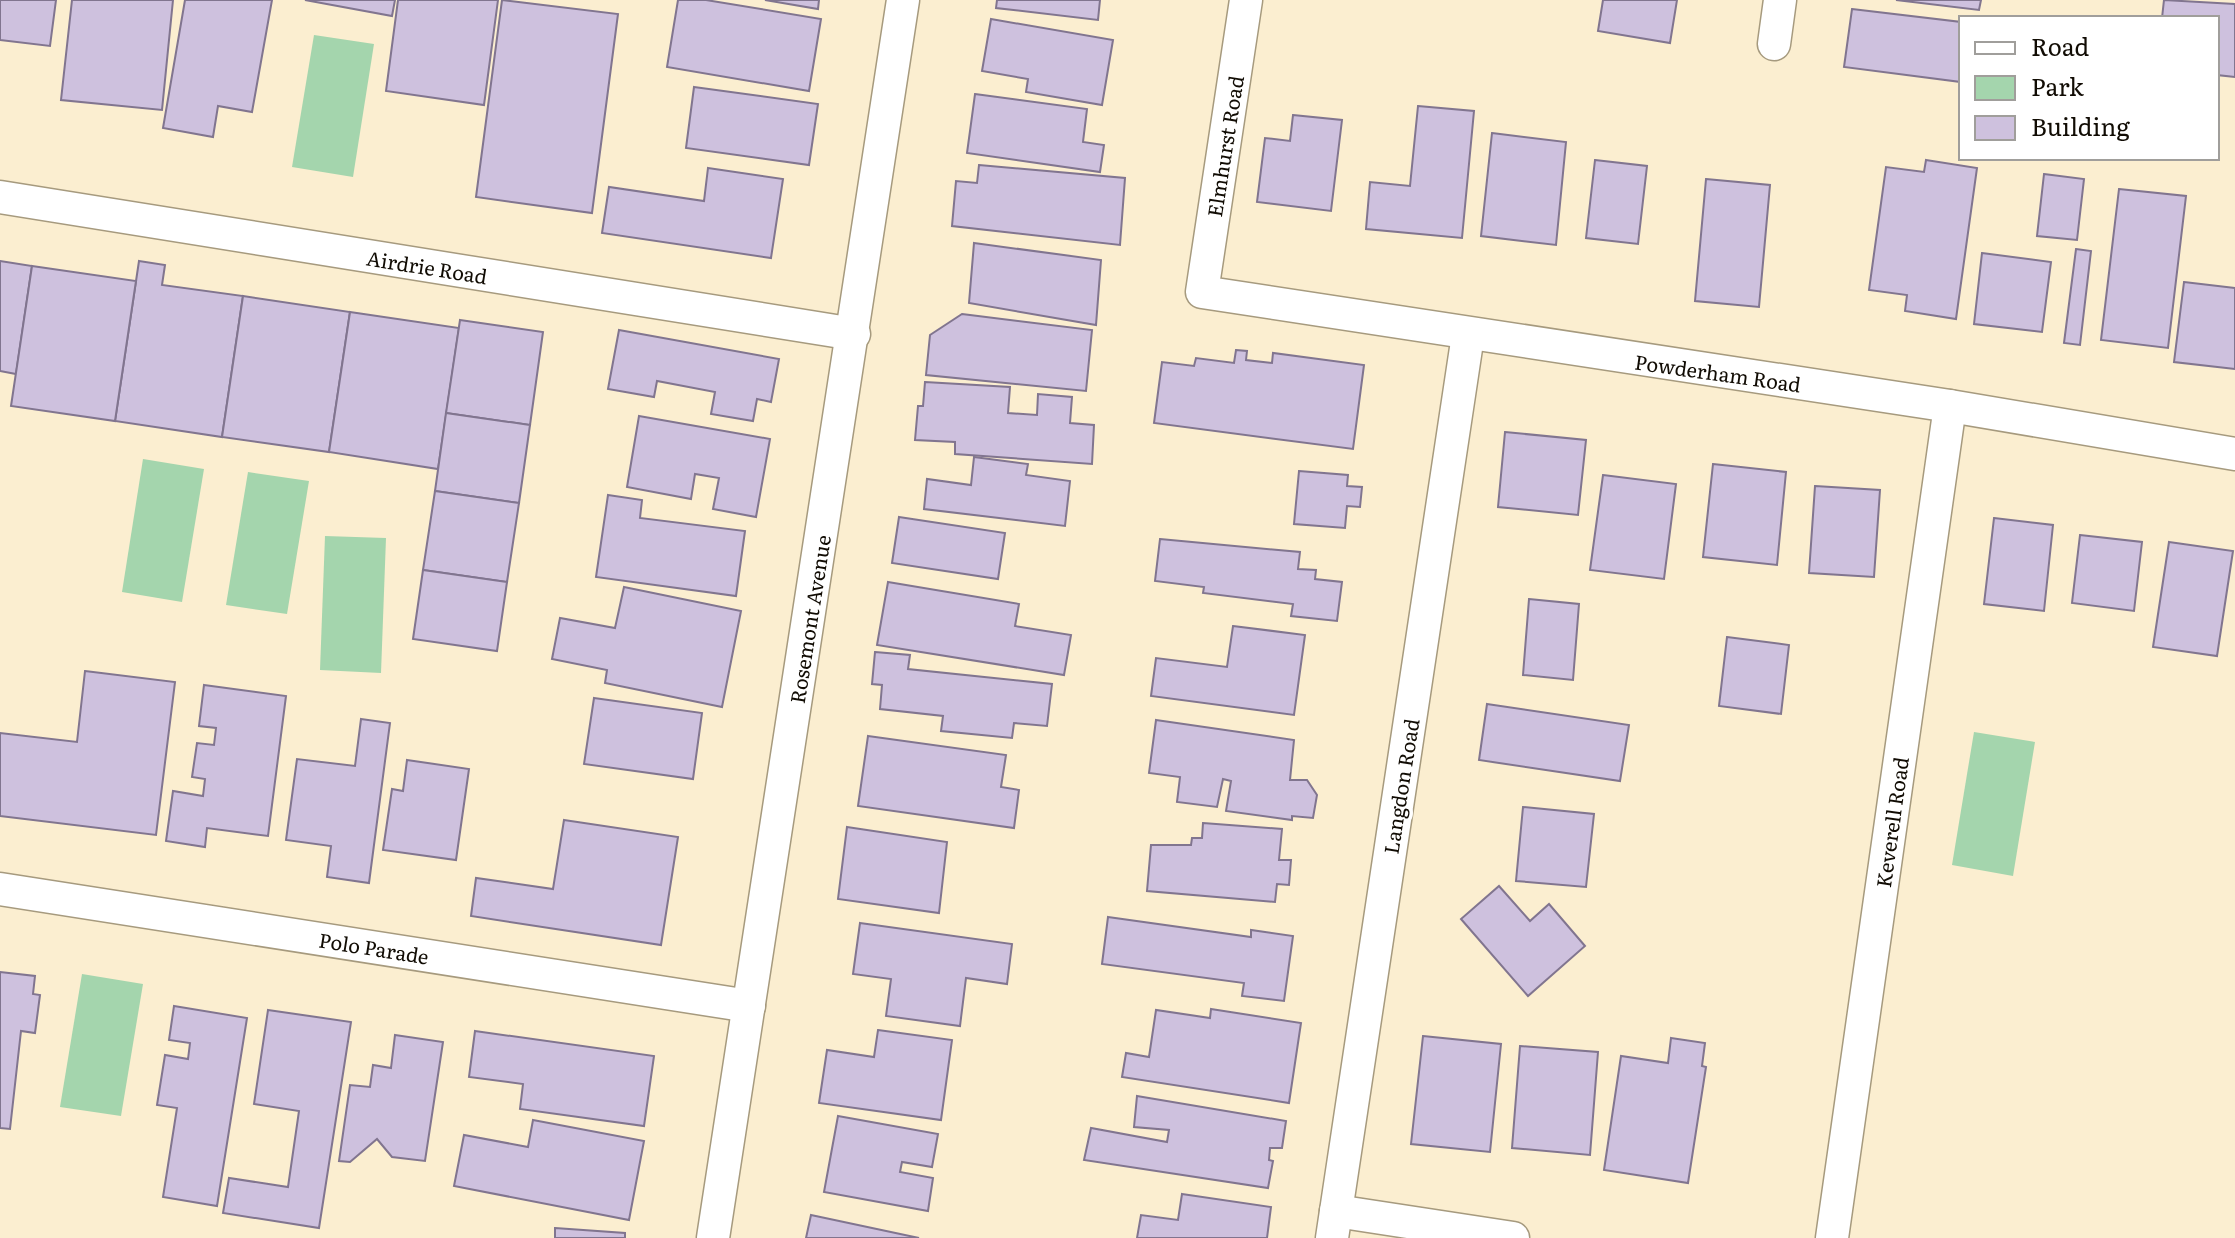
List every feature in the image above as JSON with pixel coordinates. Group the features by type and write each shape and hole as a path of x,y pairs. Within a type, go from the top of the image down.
{"street":[{"name":"Rosemont Avenue","path":"713,1238 903,0"},
{"name":"Elmhurst Road","path":"1202,292 1246,0"},
{"path":"1774,44 1780,0"},
{"name":"Airdrie Road","path":"0,197 854,334"},
{"name":"Powderham Road","path":"1202,292 1468,335 1950,406 2235,454"},
{"name":"Langdon Road","path":"1334,1225 1468,335"},
{"name":"Keverell Road","path":"1832,1238 1950,406"},
{"name":"Polo Parade","path":"0,889 749,1006"},
{"path":"1334,1225 1513,1238"}],"green space":[{"path":"314,35 374,44 353,177 292,167"},
{"path":"143,459 204,469 182,602 122,592"},
{"path":"248,472 309,481 287,614 226,605"},
{"path":"325,536 386,538 381,673 320,670"},
{"path":"1974,732 2035,742 2013,876 1952,865"},
{"path":"82,974 143,984 121,1116 60,1107"}],"building":[{"path":"0,0 56,0 50,46 0,40"},
{"path":"72,0 173,0 162,110 61,100"},
{"path":"185,0 272,0 252,112 218,106 213,137 163,128"},
{"path":"305,0 395,0 392,16"},
{"path":"398,0 498,0 484,105 386,91"},
{"path":"502,0 618,14 592,213 476,197"},
{"path":"678,0 706,0 821,19 809,91 667,67"},
{"path":"765,0 819,0 818,9"},
{"path":"997,0 1100,0 1098,20 996,8"},
{"path":"1603,0 1677,0 1670,43 1598,31"},
{"path":"1896,0 1981,0 1979,10"},
{"path":"2164,0 2235,4 2235,77 2219,75 2219,16 2162,16"},
{"path":"1852,9 1959,22 1959,82 1844,67"},
{"path":"991,19 1113,40 1102,105 1026,92 1028,79 982,71"},
{"path":"694,87 818,104 809,165 686,148"},
{"path":"975,94 1087,109 1083,142 1104,145 1100,172 967,153"},
{"path":"1418,106 1474,111 1462,238 1366,229 1370,182 1410,186"},
{"path":"1293,115 1342,120 1331,211 1257,202 1265,138 1290,141"},
{"path":"1492,133 1566,142 1556,245 1481,236"},
{"path":"1595,160 1647,166 1638,244 1586,238"},
{"path":"1926,160 1977,168 1956,319 1905,311 1907,295 1869,290 1886,167 1924,172"},
{"path":"979,165 1125,178 1120,245 952,226 956,181 977,183"},
{"path":"708,168 783,179 771,258 602,233 609,187 704,201"},
{"path":"2044,174 2084,179 2077,240 2037,236"},
{"path":"1706,179 1770,185 1759,307 1695,301"},
{"path":"2119,189 2186,196 2168,348 2101,340"},
{"path":"974,243 1101,260 1096,325 969,303"},
{"path":"2076,249 2091,251 2080,345 2064,343"},
{"path":"1982,253 2051,262 2042,332 1974,324"},
{"path":"0,261 32,266 16,374 0,371"},
{"path":"139,261 165,265 162,285 243,296 222,437 115,421"},
{"path":"32,266 136,281 115,421 11,406"},
{"path":"2184,282 2235,288 2235,369 2174,362"},
{"path":"243,296 350,312 329,452 222,437"},
{"path":"350,312 459,328 438,469 329,452"},
{"path":"962,314 1092,330 1086,391 926,375 930,335"},
{"path":"460,320 543,332 530,425 446,413"},
{"path":"619,330 779,359 771,402 757,399 753,421 711,414 715,392 657,381 654,397 608,389"},
{"path":"1236,350 1247,351 1246,360 1272,363 1273,353 1364,365 1353,449 1154,423 1162,362 1194,366 1196,358 1234,363"},
{"path":"925,382 1010,387 1008,413 1037,415 1038,394 1072,397 1070,423 1094,425 1092,464 955,454 955,442 915,440 918,406 923,406"},
{"path":"446,413 530,425 519,503 435,491"},
{"path":"639,416 770,439 756,517 713,509 719,478 695,474 691,499 627,487"},
{"path":"1505,432 1586,440 1578,515 1498,507"},
{"path":"974,457 1028,464 1026,475 1070,481 1065,526 924,509 927,479 971,485"},
{"path":"1713,464 1786,472 1777,565 1703,557"},
{"path":"1299,471 1348,475 1347,486 1362,487 1360,507 1347,506 1345,528 1294,524"},
{"path":"1603,475 1676,484 1664,579 1590,570"},
{"path":"1815,486 1880,490 1874,577 1809,573"},
{"path":"435,491 519,503 507,582 423,570"},
{"path":"608,495 642,500 640,518 745,531 736,596 596,577"},
{"path":"899,517 1005,533 998,579 892,563"},
{"path":"1994,518 2053,525 2044,611 1984,604"},
{"path":"2080,535 2142,542 2134,611 2072,603"},
{"path":"1160,539 1300,552 1298,569 1316,570 1315,579 1342,582 1337,621 1291,616 1293,604 1203,593 1204,587 1155,581"},
{"path":"2169,542 2233,551 2217,656 2153,647"},
{"path":"423,570 507,582 497,651 413,639"},
{"path":"888,582 1019,604 1015,626 1071,635 1064,675 877,645"},
{"path":"624,587 741,611 722,707 605,683 607,670 552,659 560,618 615,628"},
{"path":"1529,599 1579,604 1573,680 1523,675"},
{"path":"1233,626 1305,635 1294,715 1151,696 1156,658 1227,667"},
{"path":"1727,637 1789,645 1781,714 1719,706"},
{"path":"875,652 910,655 908,669 1052,684 1047,726 1014,723 1012,738 941,731 943,716 880,709 882,685 872,684"},
{"path":"85,671 175,682 156,835 0,816 0,733 77,742"},
{"path":"204,685 286,696 268,836 207,828 205,847 166,841 173,791 203,796 205,779 192,777 197,743 214,745 216,728 199,726"},
{"path":"594,698 702,713 693,779 584,764"},
{"path":"1487,704 1629,725 1620,781 1479,760"},
{"path":"361,719 390,723 369,883 327,877 331,846 286,840 297,759 355,766"},
{"path":"1156,720 1294,740 1290,780 1307,780 1317,795 1313,818 1292,816 1292,820 1226,811 1231,781 1223,779 1217,807 1177,802 1180,777 1149,773"},
{"path":"868,736 1006,755 1001,787 1019,790 1014,828 858,806"},
{"path":"407,760 469,769 456,860 383,850 392,789 403,791"},
{"path":"1523,807 1594,814 1586,887 1516,881"},
{"path":"564,820 678,837 661,945 471,916 476,878 553,889"},
{"path":"1203,823 1282,829 1279,860 1291,860 1289,885 1277,884 1275,902 1147,891 1151,845 1191,845 1192,838 1202,838"},
{"path":"847,827 947,842 939,913 838,899"},
{"path":"1499,886 1530,921 1549,904 1585,946 1528,996 1461,919"},
{"path":"1108,917 1251,937 1251,930 1293,936 1284,1001 1242,996 1244,983 1102,964"},
{"path":"860,923 1012,944 1007,984 966,978 960,1026 886,1016 891,979 853,974"},
{"path":"0,972 35,976 33,994 40,995 35,1033 21,1031 10,1129 0,1128"},
{"path":"174,1006 247,1018 217,1206 163,1197 177,1108 157,1105 165,1055 188,1059 190,1043 169,1040"},
{"path":"1211,1009 1301,1023 1289,1103 1122,1077 1126,1053 1149,1057 1156,1010 1210,1018"},
{"path":"268,1010 351,1022 319,1228 223,1213 229,1178 288,1187 299,1111 254,1104"},
{"path":"878,1030 952,1040 941,1120 819,1103 827,1050 874,1057"},
{"path":"475,1031 654,1056 644,1126 520,1109 523,1084 469,1077"},
{"path":"395,1035 443,1042 425,1161 392,1157 377,1139 350,1162 339,1161 350,1085 370,1087 373,1065 391,1068"},
{"path":"1423,1036 1501,1044 1490,1152 1411,1144"},
{"path":"1671,1038 1705,1043 1702,1066 1706,1067 1688,1183 1604,1170 1621,1056 1668,1063"},
{"path":"1520,1046 1598,1052 1590,1155 1512,1148"},
{"path":"1137,1096 1286,1121 1282,1148 1270,1148 1269,1160 1273,1161 1268,1188 1084,1160 1091,1128 1167,1142 1169,1130 1134,1127"},
{"path":"838,1116 938,1134 932,1167 902,1162 900,1172 933,1178 928,1211 824,1192"},
{"path":"533,1120 644,1141 629,1220 454,1186 464,1135 528,1147"},
{"path":"1182,1194 1271,1207 1267,1238 1137,1238 1141,1215 1178,1220"},
{"path":"811,1215 919,1238 806,1238"},
{"path":"555,1228 625,1233 625,1238 555,1238"}]}
